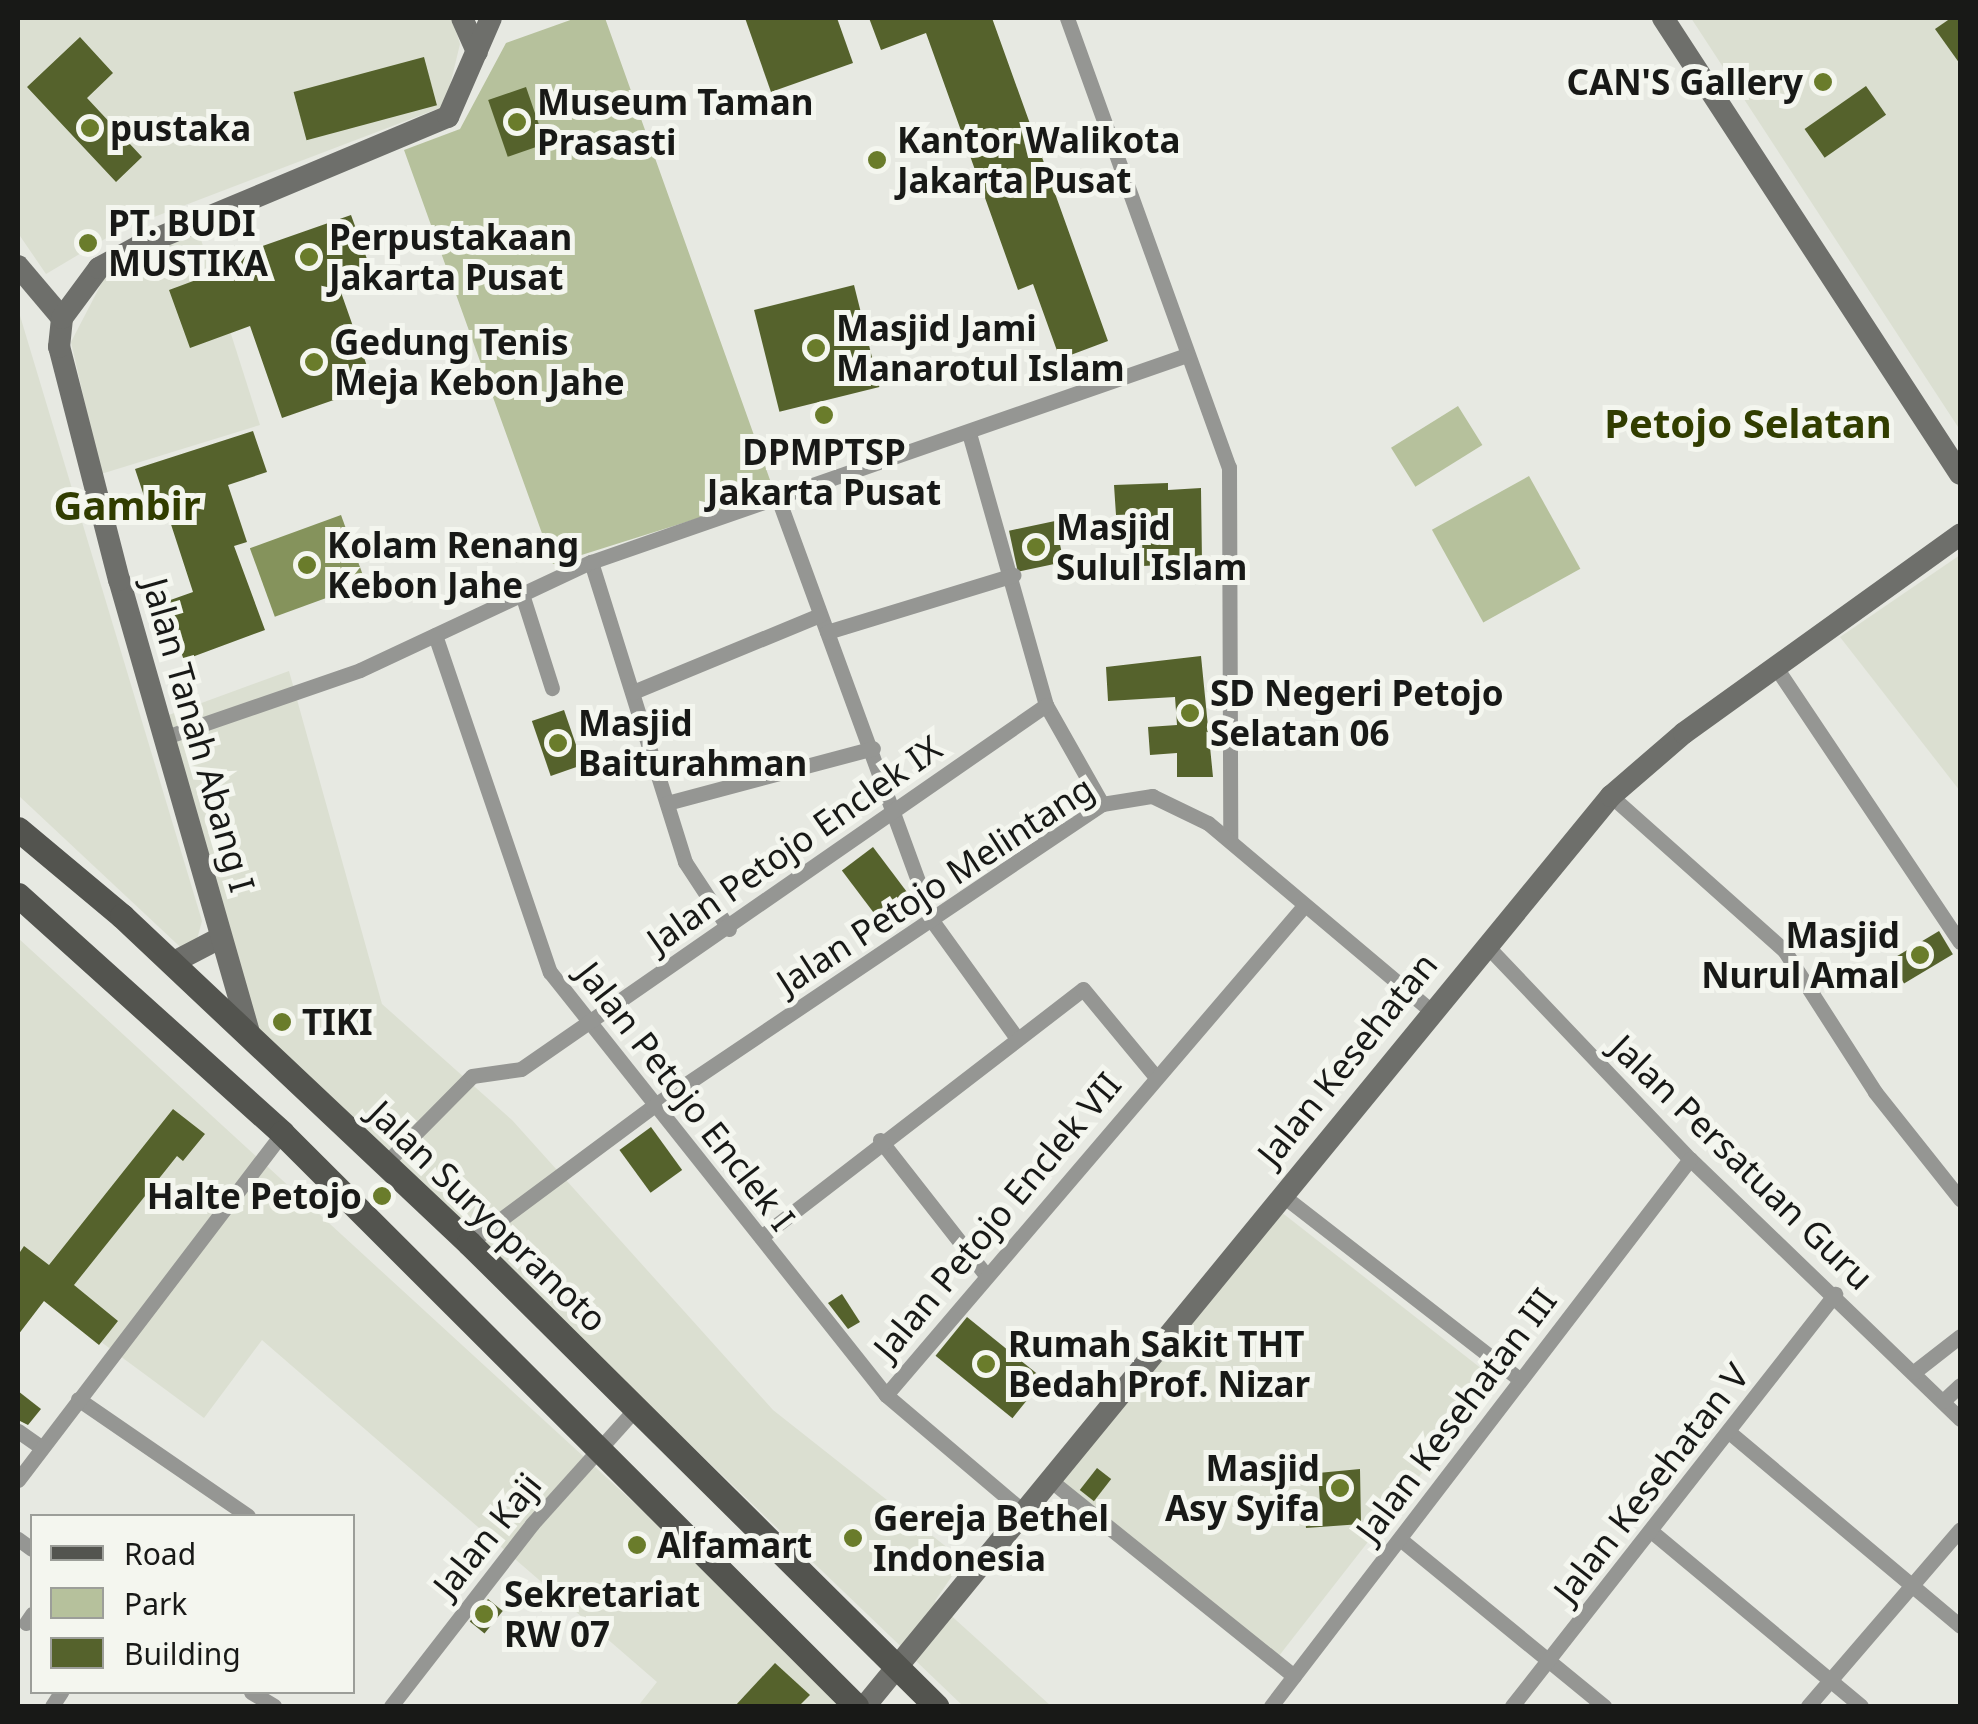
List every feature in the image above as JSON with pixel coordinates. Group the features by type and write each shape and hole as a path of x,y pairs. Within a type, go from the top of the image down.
{"main road":[{"name":"Jalan Suryopranoto","path":"18,829 172,963 469,1243 936,1706"},
{"path":"18,896 282,1133 600,1446 856,1706"}],"street":[{"path":"477,52 464,23 495,18"},
{"path":"18,266 62,318 99,268 139,246 434,125 460,102 477,52 495,18"},
{"path":"1067,18 1184,356 1230,468 1230,839"},
{"path":"1663,18 1960,474"},
{"name":"Jalan Tanah Abang I","path":"62,318 59,347 163,738 250,1036"},
{"path":"163,738 360,670 521,591 590,562 779,501 1184,356"},
{"path":"968,432 1046,704 1102,804"},
{"path":"779,501 934,922 1016,1037"},
{"name":"Jalan Kesehatan","path":"865,1706 1430,1010 1611,796 1776,666 1960,535"},
{"path":"590,562 685,862 729,929"},
{"path":"827,632 1012,575"},
{"path":"521,591 552,688"},
{"path":"633,692 820,615"},
{"name":"Jalan Petojo Enclek I","path":"434,635 542,959 652,1107 886,1395 1024,1512"},
{"path":"1776,666 1960,942"},
{"name":"Jalan Petojo Enclek IX","path":"384,1164 472,1076 521,1069 585,1021 729,929 1046,704"},
{"path":"667,803 873,748"},
{"name":"Jalan Petojo Melintang","path":"469,1243 652,1107 934,922 1102,804 1152,796 1230,839 1430,1010"},
{"path":"1611,796 1784,950 1865,1078 1960,1199"},
{"name":"Jalan Petojo Enclek VII","path":"886,1395 1304,906"},
{"name":"Jalan Tanah Abang I","path":"172,963 220,938"},
{"name":"Jalan Persatuan Guru","path":"1486,945 1690,1160 1835,1294 1960,1419"},
{"path":"760,1237 880,1140 1086,989 1155,1076"},
{"path":"18,1480 282,1133"},
{"path":"880,1140 986,1274"},
{"name":"Jalan Kesehatan III","path":"1272,1706 1690,1160"},
{"path":"1282,1194 1519,1379"},
{"name":"Jalan Kesehatan V","path":"1512,1706 1835,1294"},
{"path":"1914,1372 1960,1336"},
{"path":"1943,1401 1960,1385"},
{"path":"78,1398 245,1514"},
{"name":"Jalan Kaji","path":"391,1706 600,1446 637,1407"},
{"path":"18,1431 42,1448"},
{"path":"1729,1432 1960,1626"},
{"path":"1050,1480 1294,1676"},
{"path":"1808,1706 1960,1529"},
{"path":"1651,1531 1862,1706"},
{"path":"1400,1539 1604,1706"}],"shaded area":[{"path":"18,18 452,18 460,44 445,106 120,230 46,274 18,233"},
{"path":"1691,18 1960,18 1960,430"},
{"path":"196,224 260,425 101,474 71,342 112,263"},
{"path":"18,309 202,921 192,958 18,795"},
{"name":"Kolam Renang Kebon Jahe","path":"341,515 366,584 275,617 250,548"},
{"path":"1960,555 1960,791 1840,637"},
{"path":"289,671 382,1004 512,1120 773,1410 963,1560 935,1601 1051,1706 963,1706 248,1021 166,716"},
{"path":"18,938 846,1697 839,1706 638,1706 657,1682 262,1340 204,1418 28,1288 18,1300"},
{"path":"1276,1208 1495,1379 1273,1664 1054,1492"}],"green space":[{"name":"Museum Taman Prasasti","path":"576,18 605,18 775,494 553,564 404,150 460,129 506,43"},
{"path":"1458,406 1482,445 1415,487 1391,448"},
{"path":"1529,476 1580,569 1483,623 1432,530"}],"building":[{"path":"745,18 837,18 853,63 771,92"},
{"path":"869,18 992,18 1108,341 1060,359 1033,284 1018,290 926,33 881,50"},
{"path":"1951,18 1960,18 1960,64 1935,29"},
{"name":"pustaka","path":"80,37 113,73 87,98 142,157 116,182 27,87"},
{"path":"424,57 437,105 307,140 294,92"},
{"path":"1866,86 1886,115 1825,158 1805,129"},
{"name":"Museum Taman Prasasti","path":"526,87 546,144 508,157 488,100"},
{"path":"351,215 371,270 337,281 374,386 282,418 250,326 190,348 169,290 223,270 220,261"},
{"name":"PT. BUDI MUSTIKA","path":"88,230 97,234 101,243 97,252 88,256 79,252 75,243 79,234"},
{"name":"Masjid Jami Manarotul Islam","path":"854,285 879,387 779,412 754,310"},
{"path":"253,431 267,472 228,485 247,542 234,546 265,630 184,660 162,603 193,592 165,506 149,511 135,469"},
{"path":"1168,483 1168,490 1201,488 1202,563 1143,566 1141,514 1116,515 1114,485"},
{"name":"Masjid Sulul Islam","path":"1055,521 1064,562 1018,572 1009,531"},
{"name":"SD Negeri Petojo Selatan 06","path":"1201,656 1213,777 1177,777 1177,753 1150,755 1148,727 1177,725 1175,697 1108,701 1106,667"},
{"name":"Masjid Baiturahman","path":"564,710 583,765 551,776 532,721"},
{"path":"873,847 910,897 879,920 842,870"},
{"name":"Masjid Nurul Amal","path":"1939,931 1953,954 1904,984 1890,960"},
{"path":"173,1109 205,1134 183,1161 177,1156 74,1285 118,1321 99,1345 44,1301 18,1335 18,1255 24,1246 49,1265"},
{"path":"651,1127 682,1170 651,1193 619,1150"},
{"path":"842,1294 860,1322 848,1329 828,1303"},
{"name":"Rumah Sakit THT Bedah Prof. Nizar","path":"967,1317 1044,1379 1012,1418 936,1356"},
{"path":"18,1391 41,1409 28,1425 18,1420"},
{"path":"1097,1468 1111,1479 1094,1501 1080,1490"},
{"name":"Masjid Asy Syifa","path":"1360,1469 1361,1524 1306,1528 1304,1504 1320,1502 1318,1473"},
{"name":"Sekretariat RW 07","path":"488,1599 503,1611 485,1633 470,1622"},
{"path":"775,1663 810,1695 799,1706 735,1706"}],"place":[{"name":"CAN'S Gallery","path":"1823,82"},
{"name":"Museum Taman Prasasti","path":"517,122"},
{"name":"pustaka","path":"90,128"},
{"name":"Kantor Walikota Jakarta Pusat","path":"877,160"},
{"name":"PT. BUDI MUSTIKA","path":"88,243"},
{"name":"Perpustakaan Jakarta Pusat","path":"309,257"},
{"name":"Masjid Jami Manarotul Islam","path":"816,348"},
{"name":"Gedung Tenis Meja Kebon Jahe","path":"314,362"},
{"name":"DPMPTSP Jakarta Pusat","path":"824,415"},
{"name":"Masjid Sulul Islam","path":"1036,547"},
{"name":"Kolam Renang Kebon Jahe","path":"307,565"},
{"name":"SD Negeri Petojo Selatan 06","path":"1190,713"},
{"name":"Masjid Baiturahman","path":"558,743"},
{"name":"Masjid Nurul Amal","path":"1920,955"},
{"name":"TIKI","path":"282,1022"},
{"name":"Halte Petojo","path":"382,1196"},
{"name":"Rumah Sakit THT Bedah Prof. Nizar","path":"986,1364"},
{"name":"Masjid Asy Syifa","path":"1340,1488"},
{"name":"Gereja Bethel Indonesia","path":"853,1538"},
{"name":"Alfamart","path":"637,1545"},
{"name":"Sekretariat RW 07","path":"484,1614"}],"district":[{"name":"Petojo Selatan","path":"1748,423"},
{"name":"Gambir","path":"127,505"}]}
